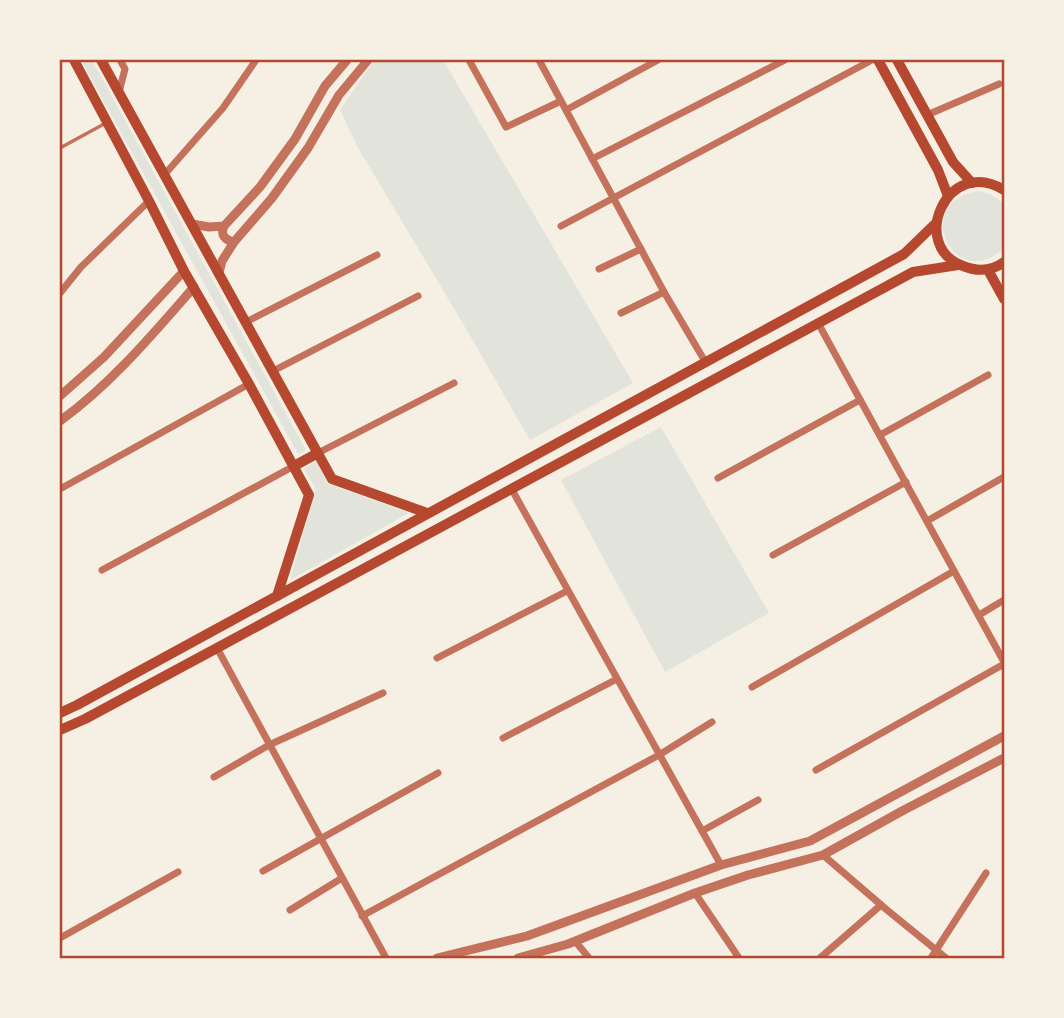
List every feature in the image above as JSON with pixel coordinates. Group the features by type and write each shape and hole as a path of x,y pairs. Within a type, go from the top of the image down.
{"main road":[{"path":"74,60 184,271 309,495 277,596"},
{"path":"101,60 332,479 427,513"},
{"path":"878,60 938,170 948,196"},
{"path":"897,60 953,162 972,183"},
{"path":"1004,190 985,183 972,183 959,188 948,196 936,223 938,239 946,254 958,265 972,270 988,270 1004,262"},
{"path":"60,713 904,254 936,223"},
{"path":"60,730 217,649 913,272 958,265"},
{"path":"988,270 1004,299"},
{"path":"294,466 318,453"}],"street":[{"path":"119,92 125,69 120,60"},
{"path":"164,174 223,108 256,60"},
{"path":"234,242 223,236 224,226 260,187 295,139 326,86 347,60"},
{"path":"219,273 222,261 234,242 272,198 309,148 339,95 368,60"},
{"path":"469,60 506,127 561,101"},
{"path":"538,60 664,292 706,363"},
{"path":"566,110 658,60"},
{"path":"592,159 785,60"},
{"path":"561,226 872,60"},
{"path":"927,115 999,85"},
{"path":"60,293 81,267 149,201"},
{"path":"192,224 209,228 224,226"},
{"path":"599,269 641,249"},
{"path":"246,322 377,255"},
{"path":"60,396 104,357 184,271"},
{"path":"60,421 115,374 194,288"},
{"path":"621,313 664,292"},
{"path":"273,371 418,296"},
{"path":"816,769 1004,663 818,323"},
{"path":"880,435 988,375"},
{"path":"318,453 454,383"},
{"path":"60,489 249,384"},
{"path":"718,478 860,400"},
{"path":"102,570 294,466"},
{"path":"927,522 1004,477"},
{"path":"773,555 906,482"},
{"path":"511,488 721,865"},
{"path":"752,687 954,571"},
{"path":"437,657 568,591"},
{"path":"979,615 1004,600"},
{"path":"217,649 386,958"},
{"path":"503,738 617,679"},
{"path":"214,776 269,745 383,693"},
{"path":"362,916 659,755 712,722"},
{"path":"437,958 527,936 721,865 810,841 1004,736"},
{"path":"518,958 575,941 748,875 823,855 1004,758"},
{"path":"263,871 438,773"},
{"path":"702,831 758,800"},
{"path":"823,855 946,958"},
{"path":"60,938 178,872"},
{"path":"931,958 986,873"},
{"path":"290,911 342,878"},
{"path":"695,893 734,957"},
{"path":"820,958 881,905"},
{"path":"575,941 589,958"}],"lane":[{"path":"60,148 106,122"}],"shaded area":[{"path":"81,60 92,60 306,450 298,454"},
{"path":"374,60 443,60 633,383 530,440 357,146 340,110"},
{"path":"978,191 992,195 1004,205 1004,248 986,259 970,260 956,254 947,241 943,226 946,211 957,199"},
{"path":"661,427 769,613 665,672 561,480"},
{"path":"316,461 328,484 409,513 290,580 316,489 304,469"}]}
